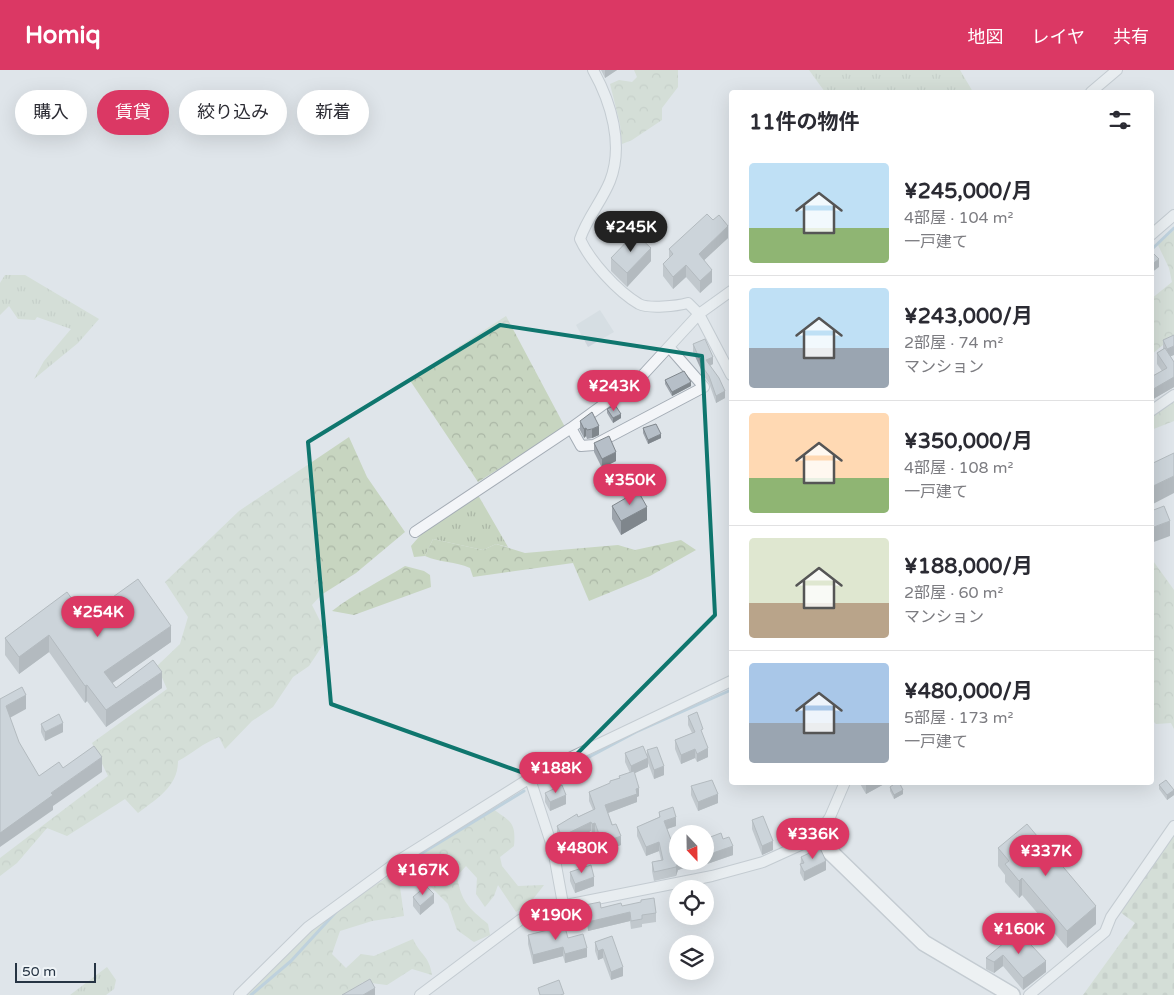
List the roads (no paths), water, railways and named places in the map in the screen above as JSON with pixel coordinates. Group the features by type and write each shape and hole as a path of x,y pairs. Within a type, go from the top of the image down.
{"street":[{"path":"593,70 609,106 615,135 615,160 610,181 586,223 580,239 588,256 640,304 674,306 688,303 698,314 729,371"},
{"path":"1093,90 1116,70"},
{"path":"1154,233 1174,215"},
{"path":"415,532 571,428 640,378 698,314 729,292"},
{"path":"571,428 581,446 594,445 704,387 669,347"},
{"path":"1154,409 1174,395"},
{"path":"239,995 308,927 401,859 530,778 729,682"},
{"path":"530,778 553,849 563,904"},
{"path":"420,995 520,920 541,910 563,904 712,876 763,862 816,838 830,817 844,785"},
{"path":"1029,995 1104,932 1111,917 1174,826"},
{"path":"816,838 924,943 1012,995"}],"waterway":[{"path":"1154,247 1174,228"},
{"path":"542,782 636,732 729,691"},
{"path":"396,869 524,791"},
{"path":"251,995 291,961 336,912"}]}
